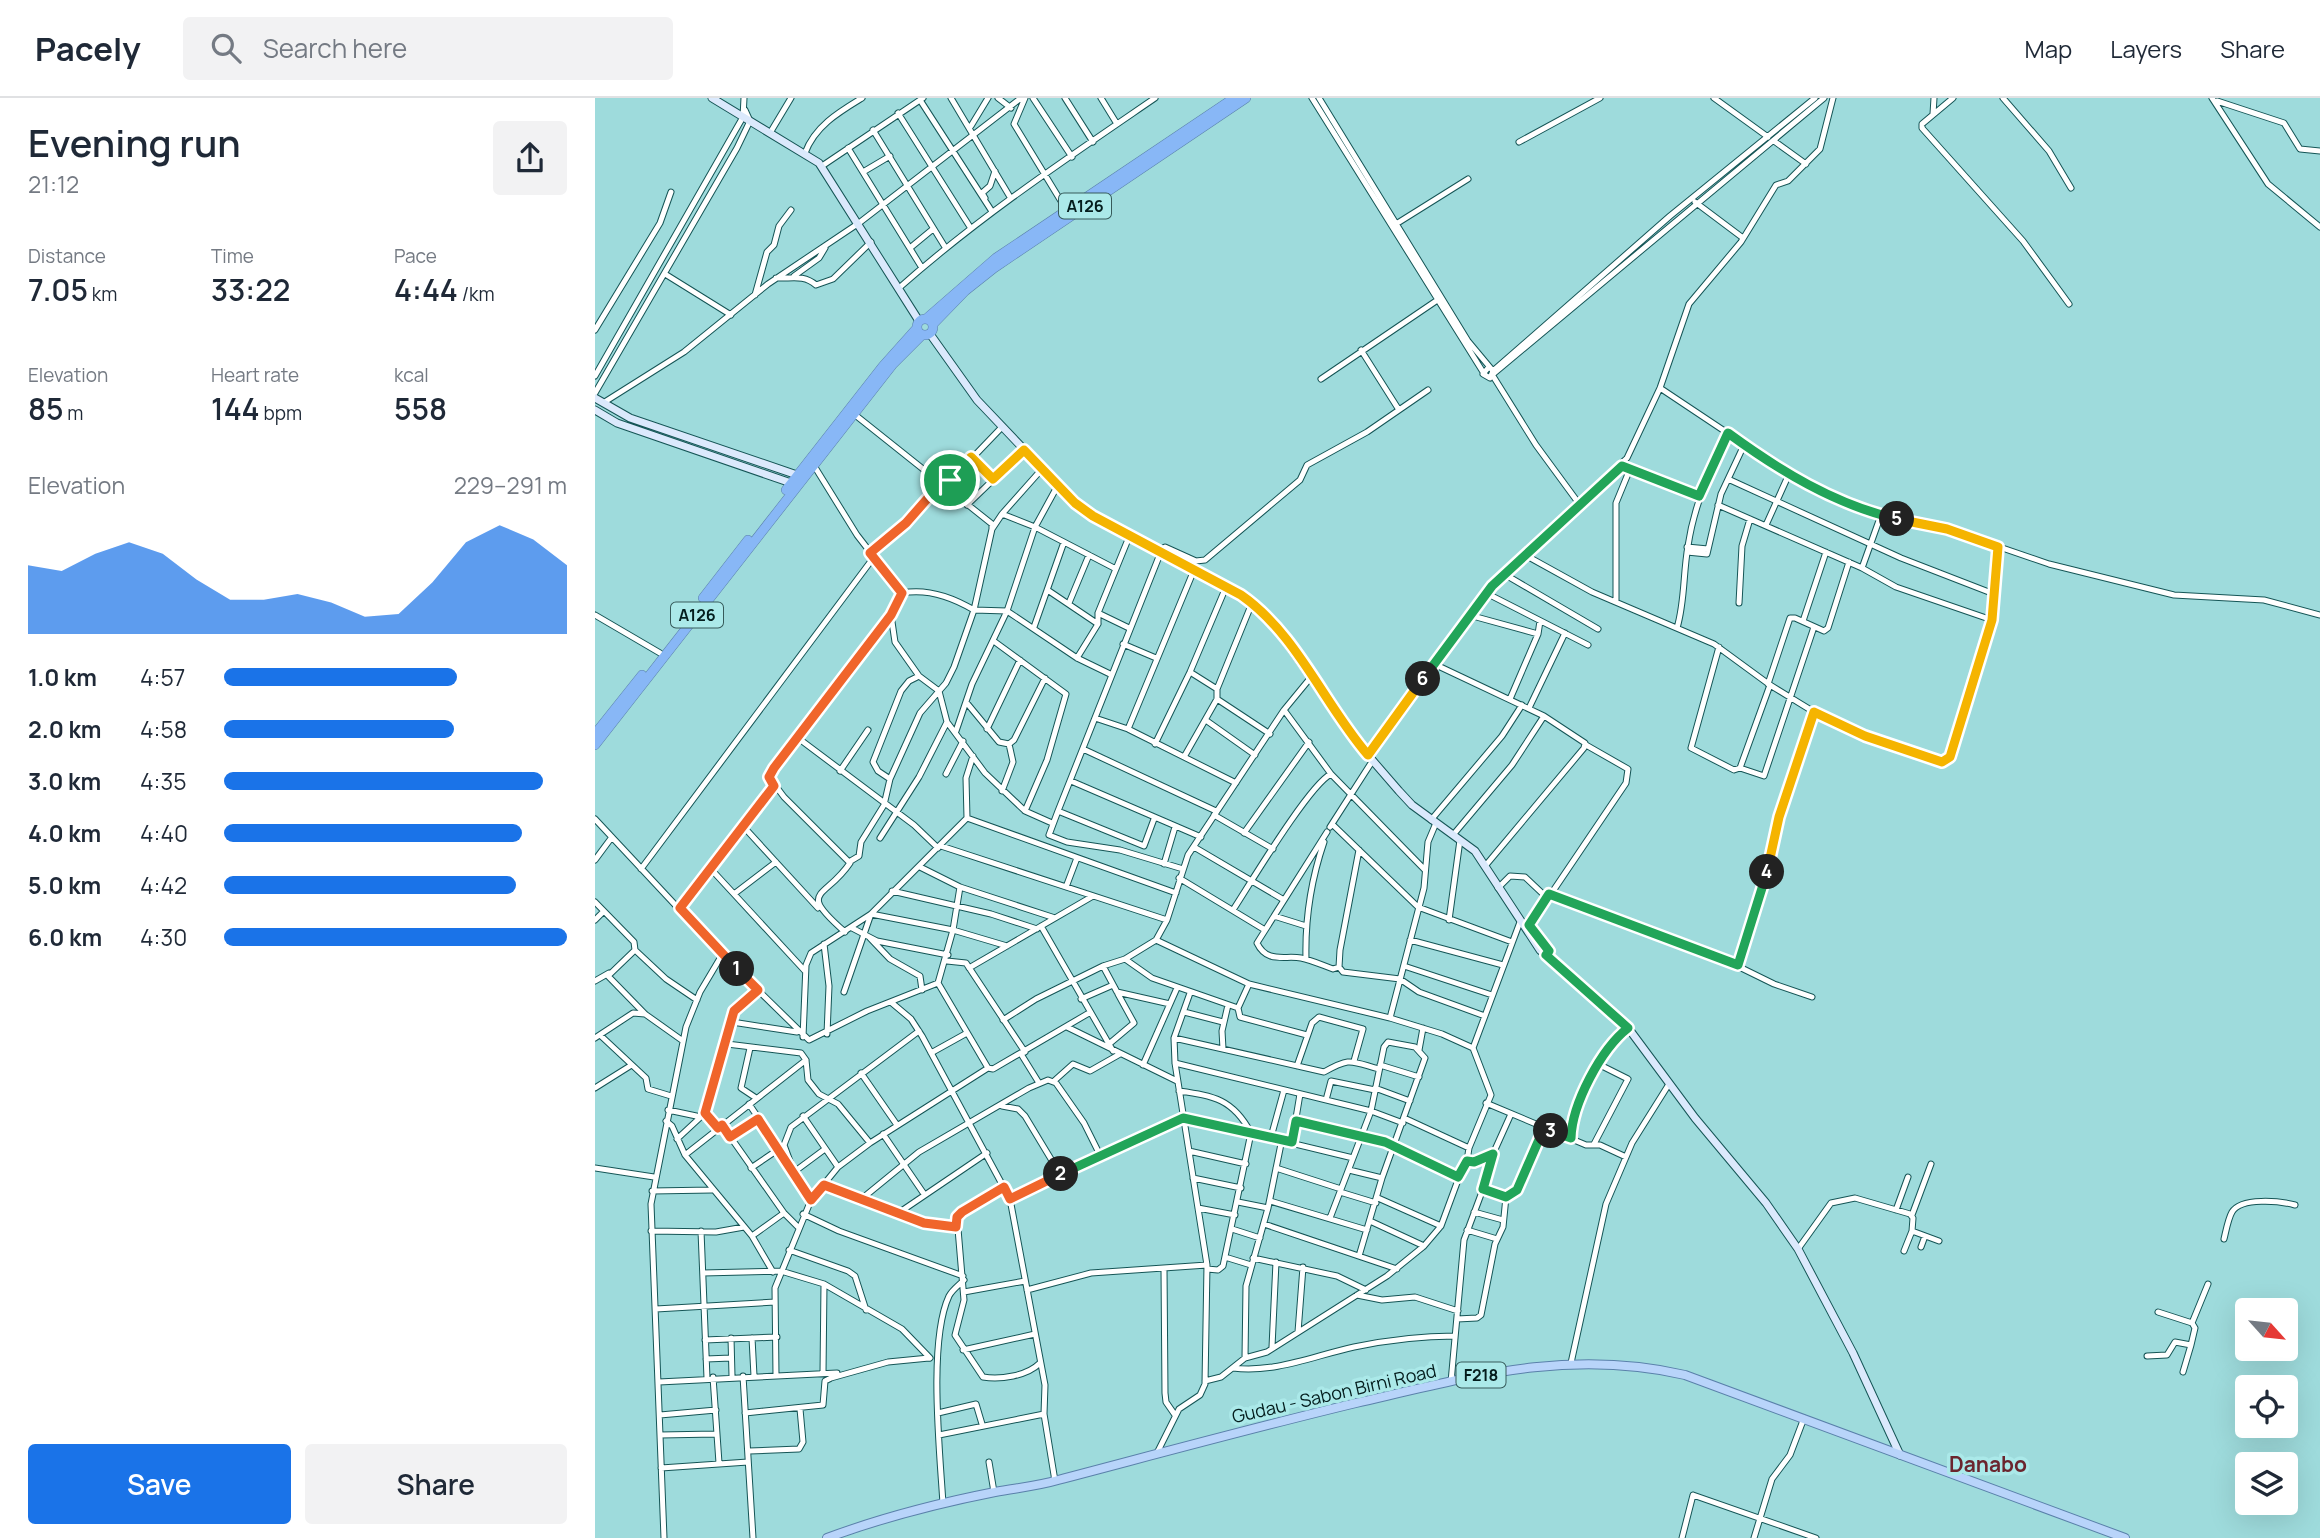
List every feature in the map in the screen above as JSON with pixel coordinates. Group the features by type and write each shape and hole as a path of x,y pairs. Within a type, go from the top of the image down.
{"highway":[{"name":"A126","path":"595,744 797,481 925,327 983,268 1234,98"},
{"name":"A126","path":"595,734 797,481 925,327 994,268 1246,98"}],"main road":[{"name":"Gudau - Sabon Birni Road","path":"827,1538 943,1504 1055,1481 1158,1451 1451,1382 1514,1368 1571,1363 1638,1365 1667,1371 1804,1418 2103,1534 2125,1538"}],"street":[{"path":"712,98 746,116 823,166 899,288 969,390 1082,509 1160,554 1226,587 1267,615 1370,757 1412,805 1457,837 1486,866 1520,922 1546,955 1628,1028 1668,1084 1766,1203 1798,1249 1853,1353 1900,1455"},
{"path":"744,98 746,116 665,274 595,395 603,403 643,422 797,481"},
{"path":"770,133 791,98"},
{"path":"805,153 808,144 828,120 862,98"},
{"path":"951,98 971,126 1010,197"},
{"path":"971,126 988,98"},
{"path":"998,98 1011,108"},
{"path":"603,403 684,352 776,278 859,223 953,149 1024,98"},
{"path":"1024,98 1014,124 1067,211"},
{"path":"1033,98 1072,157"},
{"path":"1065,98 1093,142"},
{"path":"1101,98 1118,124"},
{"path":"899,288 991,210 1044,177 1146,101 1155,98"},
{"path":"1312,98 1436,301 1490,373"},
{"path":"1319,98 1496,384 1580,505"},
{"path":"1518,142 1600,98"},
{"path":"1714,98 1806,164"},
{"path":"1771,139 1815,98"},
{"path":"1490,373 1694,201 1824,98"},
{"path":"1339,967 1333,969 1294,957 1281,960 1262,951 1257,939 1332,824 1370,757 1469,615 1504,574 1622,466 1639,438 1660,388 1689,304 1743,238 1776,186 1788,181 1815,157 1826,136 1833,98"},
{"path":"1933,114 1934,98"},
{"path":"1952,98 1922,124 1925,133 2003,217 2069,304"},
{"path":"2003,98 2049,150 2071,188"},
{"path":"823,166 922,99 991,210"},
{"path":"2216,100 2284,123 2296,146 2304,151 2320,151"},
{"path":"2216,100 2268,184 2320,228"},
{"path":"898,113 970,227"},
{"path":"595,376 746,116"},
{"path":"873,130 945,247"},
{"path":"848,148 922,268"},
{"path":"863,172 890,156"},
{"path":"991,210 982,193 996,176 995,169"},
{"path":"1396,224 1468,179"},
{"path":"595,330 660,223 671,192"},
{"path":"1490,373 1694,201"},
{"path":"1694,201 1743,238"},
{"path":"755,295 767,252 774,245 779,226 791,210"},
{"path":"910,248 933,229"},
{"path":"776,278 794,276 810,280 816,285 826,283 871,242"},
{"path":"794,276 819,258 827,246"},
{"path":"665,274 731,315"},
{"path":"1321,379 1436,301"},
{"path":"1361,350 1399,410"},
{"path":"1483,362 1498,364"},
{"path":"1660,388 1789,474 1849,506 1947,529 1998,547 2174,595 2264,600 2320,615"},
{"path":"1183,869 1102,846 1067,842 1049,835 1110,674 1160,554 1165,547 1196,561 1205,560 1300,480 1307,465 1367,432 1428,390"},
{"path":"595,410 626,426 797,481"},
{"path":"819,908 817,902 822,889 849,865 849,862 859,856 865,832 884,804 890,779 920,713 939,691 960,654 974,610 992,529 992,524 942,482 854,414"},
{"path":"641,869 872,555 906,523 942,482 956,475 1002,427"},
{"path":"1677,628 1683,604 1687,549 1699,496 1728,433"},
{"path":"1687,549 1708,549 1718,505 1744,445"},
{"path":"967,505 1024,450"},
{"path":"971,457 993,479"},
{"path":"813,464 872,555 902,593"},
{"path":"1622,466 1699,496"},
{"path":"992,529 1042,469"},
{"path":"1616,602 1616,503 1629,469"},
{"path":"1766,526 1789,474"},
{"path":"1728,479 1871,544 1994,594"},
{"path":"956,731 966,702 995,642 1035,527 1058,485"},
{"path":"1718,505 1826,551 1896,587 1992,620"},
{"path":"1002,514 1035,527 1116,569"},
{"path":"1862,568 1881,515"},
{"path":"1739,603 1742,546 1750,519"},
{"path":"1077,658 1098,624 1098,613 1129,537"},
{"path":"1034,626 1049,591 1064,542"},
{"path":"1525,555 1592,592 1719,647 1769,685 1814,712 1865,736 1942,762 1947,761 1992,620 1998,547"},
{"path":"1803,621 1826,551"},
{"path":"1069,603 1089,555"},
{"path":"1740,768 1788,620 1792,617 1824,631 1828,628 1849,562"},
{"path":"1128,729 1194,570"},
{"path":"1504,574 1598,629"},
{"path":"1155,744 1190,672 1226,587"},
{"path":"1049,591 1098,624"},
{"path":"902,593 932,593 974,610 1007,611 1034,626 1077,658 1110,674"},
{"path":"849,862 774,786 769,777 860,652 891,615 902,593"},
{"path":"1486,593 1588,645"},
{"path":"1184,757 1207,722 1217,699 1217,689 1252,603"},
{"path":"1098,613 1129,628"},
{"path":"891,615 895,642 919,676 939,691 947,722 1002,791 1025,810 1052,823"},
{"path":"1469,615 1538,634"},
{"path":"596,618 660,653"},
{"path":"1510,699 1538,634 1540,621"},
{"path":"1719,647 1691,748 1734,771 1740,768 1765,775 1814,626"},
{"path":"1529,708 1565,633"},
{"path":"995,642 1063,690 1065,702 1047,760 1025,810"},
{"path":"1123,644 1156,658"},
{"path":"987,729 1020,660"},
{"path":"1434,664 1544,716 1586,745 1628,769 1626,783 1529,925 1549,951 1546,955"},
{"path":"1190,672 1217,689"},
{"path":"890,779 878,771 873,762 901,691 909,681 919,676"},
{"path":"1003,1020 1103,966 1125,959 1156,940 1167,920 1179,878 1194,847 1285,710 1312,676"},
{"path":"966,702 999,742 1009,744 1014,740 1045,678"},
{"path":"1217,699 1269,734"},
{"path":"1390,1018 1418,907 1434,821 1522,705"},
{"path":"1285,710 1331,774 1425,870"},
{"path":"1738,965 1766,880 1779,817 1814,712"},
{"path":"1449,920 1457,837 1512,765 1544,716"},
{"path":"1095,718 1128,729 1236,783"},
{"path":"880,838 894,812 919,777 947,722"},
{"path":"1207,722 1255,755"},
{"path":"840,771 868,730"},
{"path":"798,738 940,847 1167,920"},
{"path":"947,774 963,741"},
{"path":"1244,833 1309,742"},
{"path":"1002,791 1013,762 1009,744"},
{"path":"1486,866 1586,745"},
{"path":"1083,749 1215,813 1273,849"},
{"path":"801,1053 805,1038 806,971 811,953 871,914 891,891 921,867 967,818 967,778 973,755"},
{"path":"1233,910 1323,778 1331,774"},
{"path":"1071,781 1201,837"},
{"path":"680,908 774,786"},
{"path":"1058,811 1144,846 1154,819"},
{"path":"967,818 1176,893"},
{"path":"595,819 722,955 805,1038 827,1034 867,1011 938,983 954,930 960,887"},
{"path":"1332,824 1418,907 1513,942"},
{"path":"742,825 845,932"},
{"path":"1164,864 1175,827"},
{"path":"1306,959 1305,926 1315,868 1327,832"},
{"path":"595,860 612,837"},
{"path":"1194,847 1284,900"},
{"path":"1359,850 1339,950 1339,967 1343,972 1400,979 1419,992 1485,1016"},
{"path":"1066,887 1077,858"},
{"path":"734,894 776,862"},
{"path":"921,867 960,887 1055,918"},
{"path":"710,868 806,971"},
{"path":"1498,888 1510,876 1523,877 1543,894 1550,894 1738,965 1774,984 1812,997"},
{"path":"1179,878 1265,930"},
{"path":"891,891 1039,927 1113,1051"},
{"path":"969,968 1093,896"},
{"path":"595,902 634,942 635,950 631,958 595,981"},
{"path":"595,920 603,912"},
{"path":"871,914 954,930 1007,946"},
{"path":"844,992 868,937 871,914"},
{"path":"1273,916 1305,926"},
{"path":"1205,1381 1215,1380 1245,1358 1267,1352 1366,1290 1425,1246 1441,1226 1491,1091 1473,1048 1520,922"},
{"path":"852,928 868,937 963,961 1003,1020 1039,1083"},
{"path":"868,937 890,959 918,974 922,990"},
{"path":"1156,940 1249,984 1390,1018 1473,1048"},
{"path":"1410,940 1503,965"},
{"path":"824,944 829,986 827,1034"},
{"path":"635,950 666,979 697,1000"},
{"path":"664,1538 652,1191 683,1041 697,1000 722,955"},
{"path":"1125,959 1140,972 1190,993 1238,1008"},
{"path":"1103,966 1134,1023 1109,1044"},
{"path":"1404,966 1492,995"},
{"path":"609,973 645,1014 683,1041"},
{"path":"938,983 988,1068"},
{"path":"1249,984 1238,1008 1240,1017 1307,1035"},
{"path":"1081,999 1113,985"},
{"path":"1143,1065 1177,988"},
{"path":"677,1139 703,1115 727,1044 734,1011 758,990"},
{"path":"1117,992 1170,1004"},
{"path":"1158,1451 1179,1409 1200,1395 1205,1381 1207,1267 1178,1091 1174,1038 1190,993"},
{"path":"892,1003 911,1019 919,1031 1010,1199 1045,1385 1044,1414 1055,1481"},
{"path":"1223,1049 1223,1022 1228,1005"},
{"path":"1184,1012 1223,1022"},
{"path":"645,1014 633,1013 597,1036 646,1078 648,1089 671,1096"},
{"path":"776,1376 775,1288 803,1214 838,1167 951,1090 988,1068 993,1069 1023,1053 1089,1013"},
{"path":"1297,1066 1314,1019 1319,1017 1363,1029 1354,1061"},
{"path":"731,1022 797,1032"},
{"path":"1067,1027 1177,1081"},
{"path":"1419,1050 1423,1028"},
{"path":"1571,1138 1571,1121 1598,1064 1611,1043 1628,1028"},
{"path":"794,1172 784,1145 791,1127 919,1031"},
{"path":"1204,1044 1222,1031"},
{"path":"931,1053 967,1033"},
{"path":"1174,1038 1324,1072 1339,1062 1354,1061 1419,1077"},
{"path":"1330,1218 1371,1111 1388,1042 1419,1050 1425,1058 1382,1178 1359,1256"},
{"path":"727,1044 801,1053 806,1060 808,1080 819,1094 838,1104 870,1143"},
{"path":"750,1048 741,1088 755,1098"},
{"path":"859,1201 904,1164 1039,1083 1053,1081 1073,1064 1090,1071 1120,1054"},
{"path":"685,1155 806,1060"},
{"path":"1175,1063 1371,1111 1469,1148"},
{"path":"1594,1144 1628,1079 1598,1064"},
{"path":"595,1088 630,1066"},
{"path":"861,1073 898,1125"},
{"path":"1053,1081 1084,1123 1100,1154"},
{"path":"1326,1100 1331,1081 1375,1089 1410,1101"},
{"path":"1571,1363 1602,1217 1626,1157 1668,1084"},
{"path":"1271,1137 1284,1090"},
{"path":"1027,1290 1091,1273 1207,1267 1220,1269 1232,1229 1251,1133 1245,1122 1222,1098 1178,1091"},
{"path":"1292,1142 1300,1094"},
{"path":"1486,1103 1544,1128 1626,1157"},
{"path":"749,1104 811,1200"},
{"path":"1002,1106 1018,1109 1025,1116 1060,1174"},
{"path":"668,1110 703,1115 720,1126 784,1213 798,1227"},
{"path":"1451,1382 1467,1230 1493,1154 1511,1114"},
{"path":"803,1116 838,1167"},
{"path":"1010,1199 1100,1154 1183,1118 1282,1139 1353,1158"},
{"path":"730,1137 758,1119"},
{"path":"666,1121 672,1126 685,1155 752,1236 773,1272"},
{"path":"1296,1121 1360,1134 1395,1146 1458,1177"},
{"path":"1506,1197 1517,1190 1544,1128"},
{"path":"883,1134 925,1194"},
{"path":"1245,1358 1246,1286 1270,1200 1282,1139"},
{"path":"751,1168 779,1149"},
{"path":"794,1172 825,1149"},
{"path":"1189,1151 1246,1164"},
{"path":"897,1214 987,1153"},
{"path":"1467,1161 1474,1162 1493,1154"},
{"path":"1904,1251 1912,1231 1912,1215 1931,1164"},
{"path":"595,1168 654,1177"},
{"path":"1276,1168 1377,1201 1441,1226"},
{"path":"1349,1170 1382,1178"},
{"path":"1896,1210 1908,1177"},
{"path":"1193,1178 1241,1188"},
{"path":"824,1185 859,1201 924,1223 956,1227"},
{"path":"1004,1187 957,1217 964,1292 955,1335 978,1374 989,1378 1005,1377 1034,1368 1040,1363"},
{"path":"1483,1189 1506,1197"},
{"path":"652,1191 713,1190"},
{"path":"1457,1319 1477,1318 1481,1315 1506,1197"},
{"path":"1798,1249 1831,1203 1855,1198 1912,1215"},
{"path":"1270,1200 1367,1230"},
{"path":"2224,1238 2232,1211 2242,1203 2277,1200 2295,1205"},
{"path":"1238,1202 1268,1208"},
{"path":"1198,1208 1235,1215"},
{"path":"1474,1212 1503,1220"},
{"path":"752,1236 784,1213"},
{"path":"803,1214 839,1231 964,1278"},
{"path":"1370,1221 1425,1246"},
{"path":"1264,1224 1397,1269"},
{"path":"652,1231 701,1231 744,1227"},
{"path":"1232,1229 1259,1238"},
{"path":"1467,1230 1497,1239"},
{"path":"701,1231 706,1359 716,1410 719,1463"},
{"path":"1912,1231 1939,1241"},
{"path":"1921,1247 1925,1236"},
{"path":"789,1251 848,1270 855,1276 866,1310"},
{"path":"1225,1257 1303,1267 1337,1276 1366,1290"},
{"path":"1272,1347 1276,1262"},
{"path":"1298,1332 1303,1267"},
{"path":"1164,1269 1165,1393 1166,1402 1175,1415"},
{"path":"703,1273 781,1271 824,1284 902,1329 930,1357"},
{"path":"943,1504 938,1413 939,1356 949,1295 964,1278"},
{"path":"964,1292 1025,1281"},
{"path":"823,1373 824,1284"},
{"path":"2192,1323 2209,1284"},
{"path":"1357,1295 1383,1300 1415,1297 1458,1311"},
{"path":"656,1309 775,1302"},
{"path":"2158,1312 2192,1323 2195,1328 2183,1371"},
{"path":"963,1350 1035,1334"},
{"path":"1233,1368 1259,1371 1352,1347 1417,1336 1455,1336"},
{"path":"705,1340 777,1337"},
{"path":"731,1338 732,1376"},
{"path":"752,1338 754,1376"},
{"path":"2147,1356 2167,1354 2175,1342 2191,1345"},
{"path":"745,1413 823,1405 825,1381 888,1362 939,1356"},
{"path":"706,1359 731,1358"},
{"path":"659,1382 732,1376 846,1373"},
{"path":"743,1376 753,1538"},
{"path":"938,1413 977,1404 982,1424"},
{"path":"749,1451 799,1449 803,1442 800,1409"},
{"path":"660,1415 716,1410"},
{"path":"939,1435 982,1424 1044,1414"},
{"path":"1754,1538 1772,1479 1790,1455 1804,1418"},
{"path":"660,1435 716,1434"},
{"path":"661,1468 748,1462"},
{"path":"989,1462 994,1492"},
{"path":"1682,1538 1693,1495 1817,1538"}],"district":[{"name":"Danabo","path":"1988,1464"}],"route":[{"path":"1728,433 1789,474 1849,506 1947,529 1998,547 1992,620 1947,761 1942,762 1865,736 1814,712 1792,772 1779,817 1766,880 1738,965 1549,894 1529,925 1549,951 1546,955 1628,1028 1611,1043 1598,1064 1571,1121 1571,1138 1544,1128 1517,1190 1506,1197 1483,1189 1493,1154 1474,1162 1467,1161 1458,1177 1395,1146 1360,1134 1296,1121 1292,1142 1183,1118 1098,1155 1010,1199 1004,1187 962,1212 957,1217 956,1227 943,1226 924,1223 859,1201 824,1185 811,1200 758,1119 730,1137 722,1125 718,1128 705,1113 727,1044 734,1011 758,990 680,908 774,786 769,777 774,768 860,652 891,615 902,593 870,553 890,533 906,523 942,482 950,480 971,457 993,479 1024,450 1075,503 1093,516 1241,595 1267,615 1368,755 1492,586 1622,466 1699,496 1728,433"}]}
